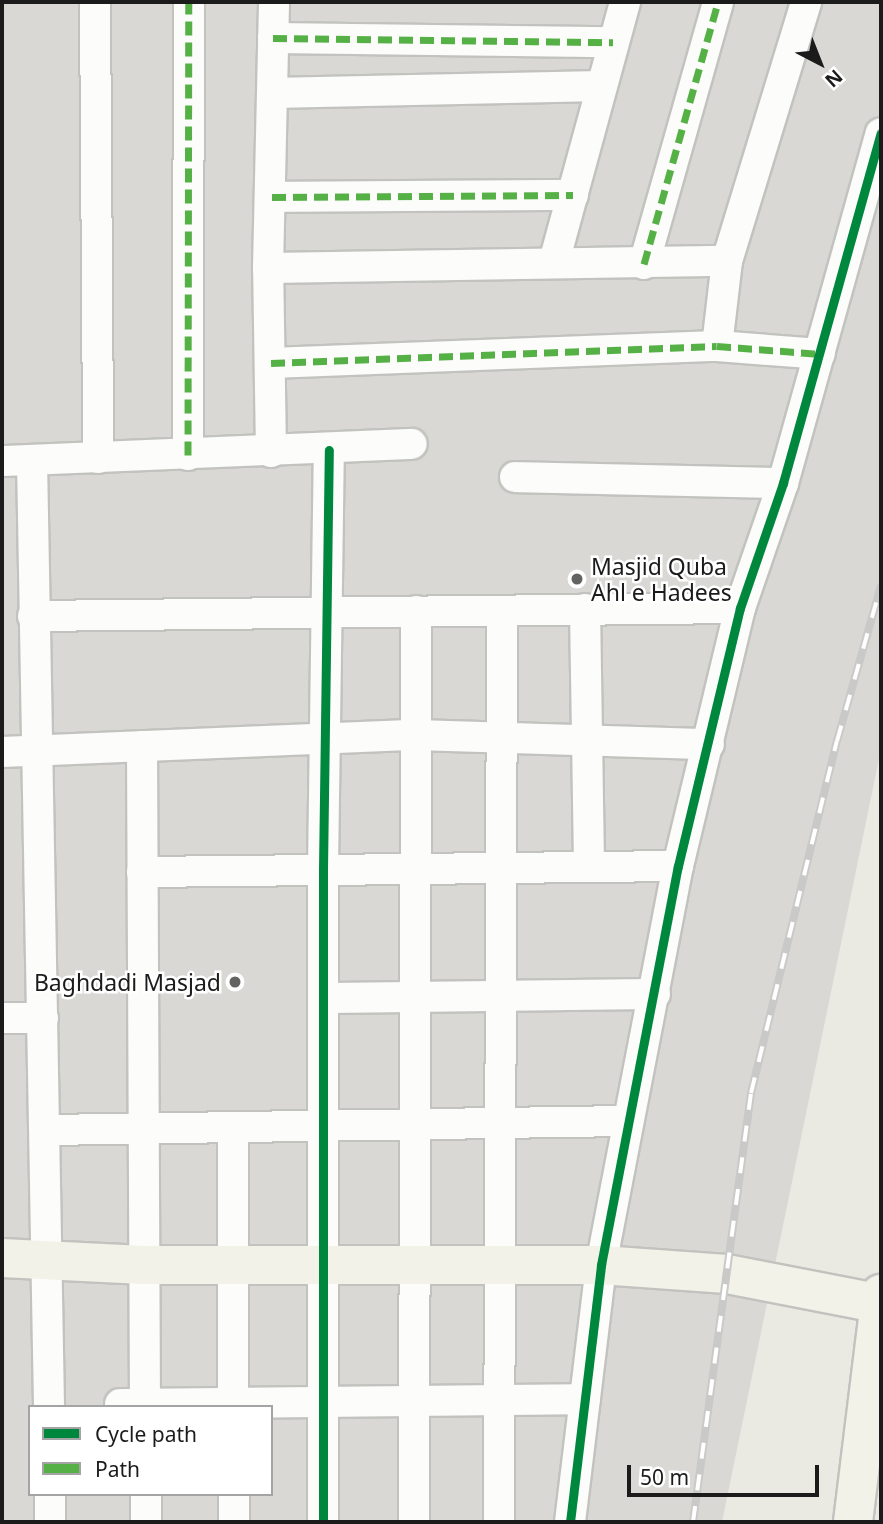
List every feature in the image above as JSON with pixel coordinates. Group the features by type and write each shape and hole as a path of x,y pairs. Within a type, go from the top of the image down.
{"street":[{"path":"95,2 98,458"},
{"path":"187,455 189,2"},
{"path":"271,452 268,268 272,197 274,2"},
{"path":"554,262 625,2"},
{"path":"644,264 718,2"},
{"path":"717,346 727,261 806,2"},
{"path":"273,38 613,42"},
{"path":"272,93 601,86"},
{"path":"570,1522 601,1265 678,866 740,608 783,483 881,133"},
{"path":"272,197 573,195"},
{"path":"268,268 727,261"},
{"path":"271,363 717,346 820,354"},
{"path":"2,461 329,450 412,444"},
{"path":"323,1522 326,1126 324,612 329,450"},
{"path":"32,460 33,616 39,751 47,1130 49,1405"},
{"path":"514,477 783,483"},
{"path":"33,616 740,608"},
{"path":"584,610 589,865"},
{"path":"414,1522 412,1401 416,1124 416,611"},
{"path":"499,1522 502,611"},
{"path":"2,752 415,735 501,740 588,739 709,744"},
{"path":"142,746 144,1265 137,1405 585,1399"},
{"path":"142,872 678,866"},
{"path":"326,998 655,994"},
{"path":"2,1018 43,1018"},
{"path":"47,1130 628,1121"},
{"path":"233,1127 233,1405"},
{"path":"2,1258 48,1258 144,1265 601,1265 727,1274 881,1301 853,1522"},
{"path":"50,1496 50,1522"},
{"path":"146,1496 146,1522"},
{"path":"233,1496 234,1522"}],"shaded area":[{"path":"2,2 881,2 881,749 722,1522 2,1522"}],"railway":[{"path":"693,1522 751,1093 837,741 881,585"}],"marked path":[{"path":"188,455 189,2"},
{"path":"644,264 718,2"},
{"path":"273,38 613,42"},
{"path":"272,197 573,195"},
{"path":"271,363 717,346 820,354"}],"cycle path":[{"path":"570,1522 601,1265 678,866 740,608 783,483 881,133"},
{"path":"323,1522 323,869 329,450"}],"place":[{"name":"Masjid Quba Ahl e Hadees","path":"577,579"},
{"name":"Baghdadi Masjad","path":"235,982"}]}
